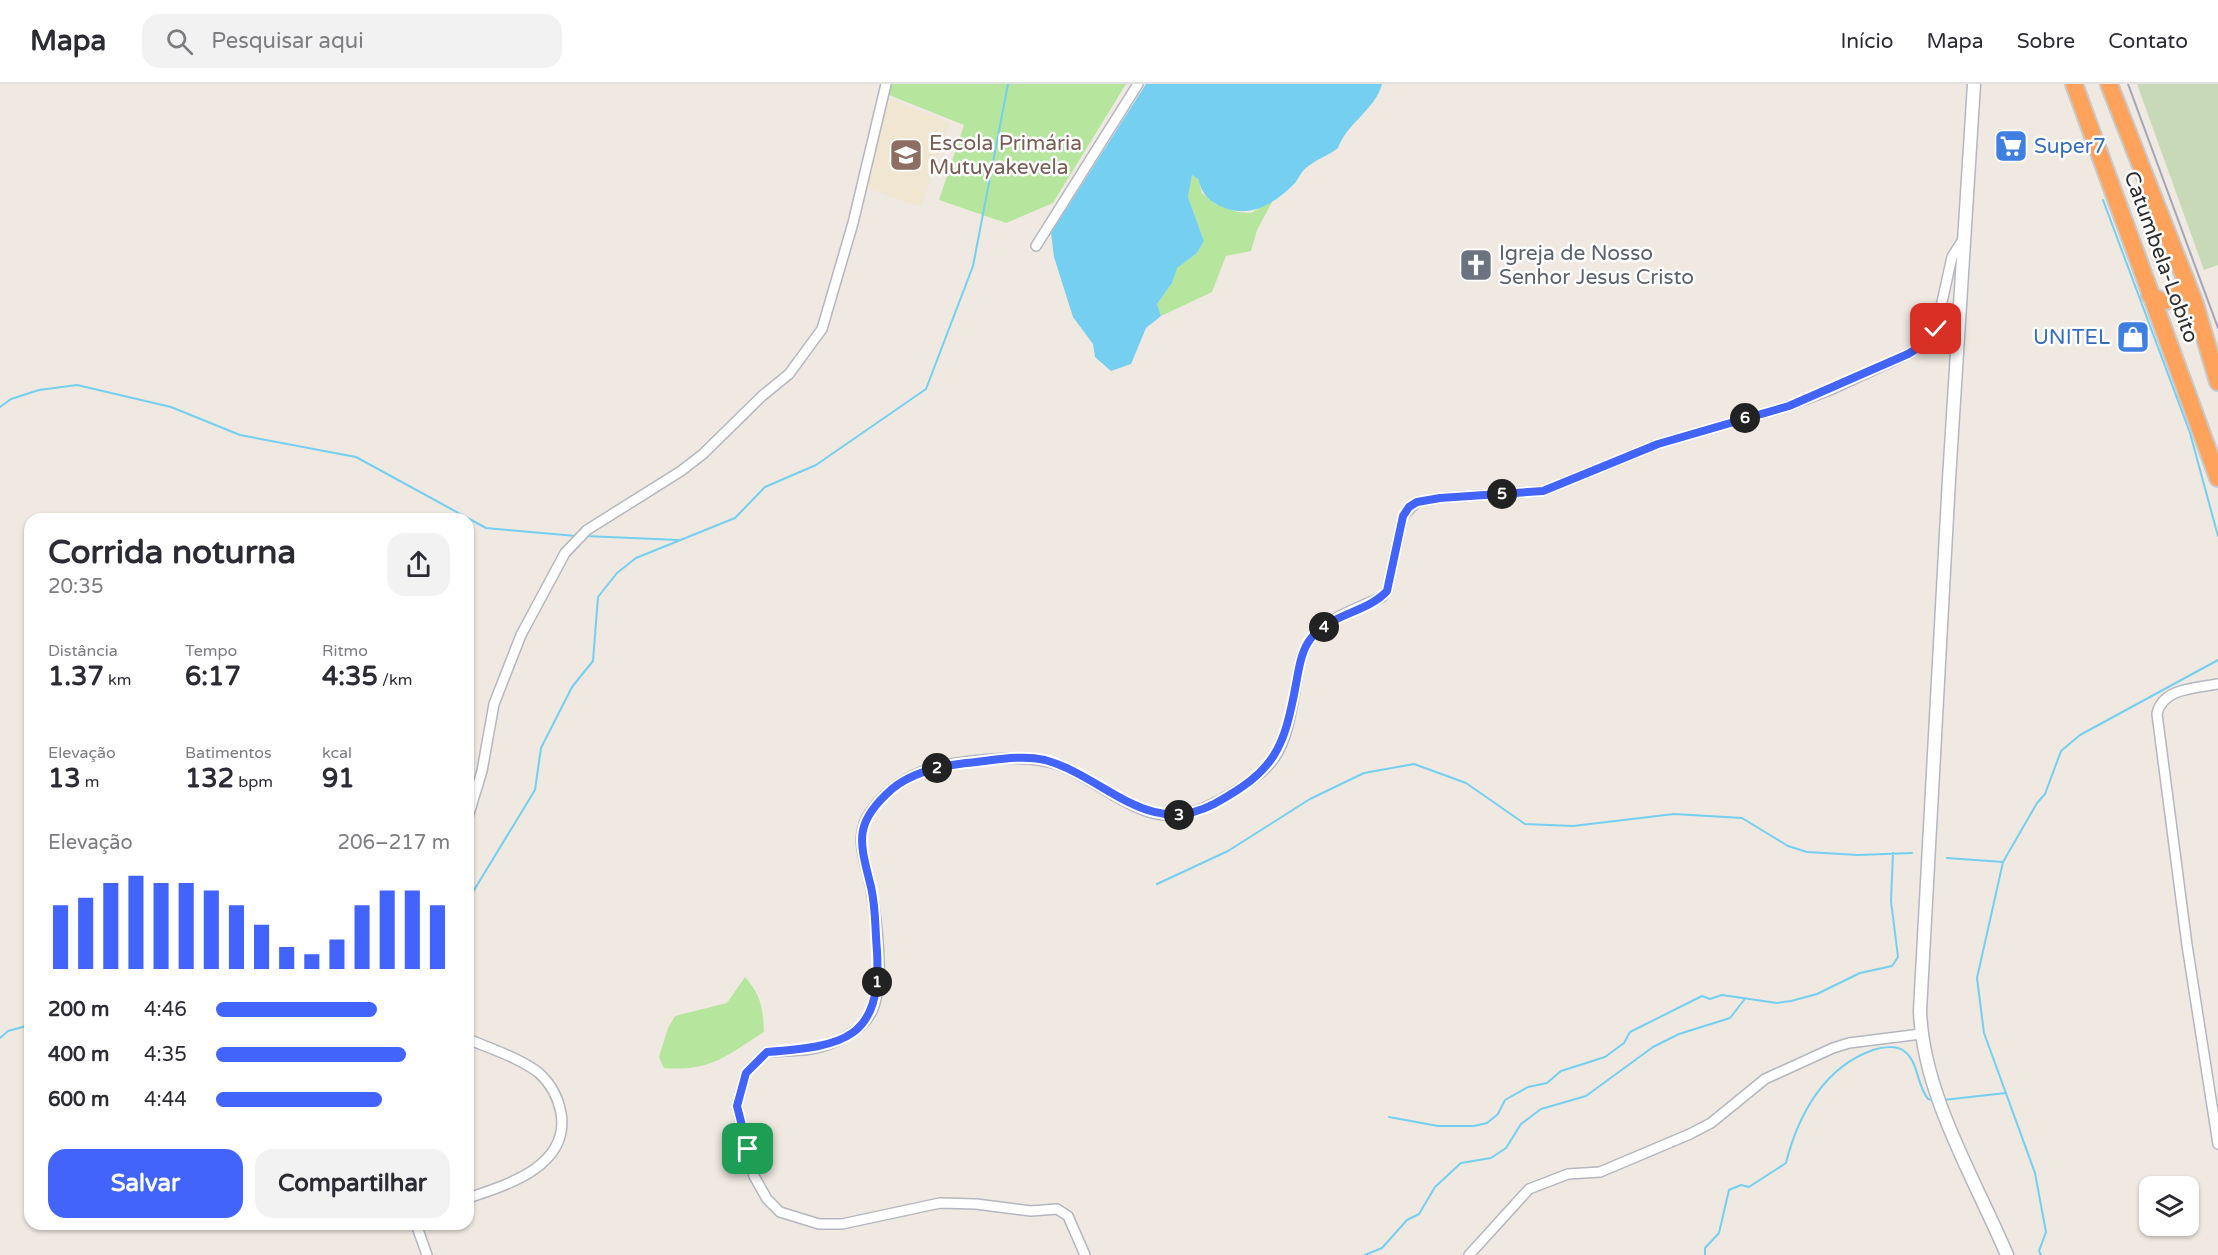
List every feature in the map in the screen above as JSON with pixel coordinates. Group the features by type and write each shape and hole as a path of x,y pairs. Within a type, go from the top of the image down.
{"highway":[{"name":"Catumbela-Lobito","path":"2074,84 2218,478"},
{"name":"Catumbela-Lobito","path":"2109,84 2187,284 2209,345 2218,382"},
{"path":"2150,295 2161,301 2174,300 2187,284"}],"street":[{"path":"474,797 482,771 494,704 521,635 564,553 587,530 681,471 703,454 762,396 789,374 822,329 853,224 886,84"},
{"path":"1036,246 1138,84"},
{"path":"1974,84 1930,814 1921,1034 1944,1117 2007,1255"},
{"path":"1085,1255 1068,1216 1057,1209 1030,1211 976,1204 940,1203 872,1219 819,1224 780,1212 759,1187 737,1106 746,1073 767,1052 812,1049 831,1044 849,1035 872,1012 878,990 874,908 861,847 866,819 877,804 893,788 913,775 954,765 1015,758 1042,759 1067,768 1084,775 1142,810 1156,814 1183,815 1213,804 1262,771 1275,757 1288,728 1302,659 1312,636 1348,613 1382,597 1387,591 1403,516 1409,507 1417,502 1440,498 1543,491 1658,444 1789,406 1908,354 1921,346 1936,329 1952,257 1964,237"},
{"path":"2218,684 2174,693 2161,702 2157,714 2187,945 2218,1144"},
{"path":"1469,1255 1529,1189 1568,1174 1600,1172 1690,1134 1725,1112 1765,1078 1833,1048 1849,1043 1921,1034"},
{"path":"474,1042 538,1072 551,1085 559,1101 563,1126 554,1150 530,1173 508,1185 474,1196"},
{"path":"418,1230 427,1255"}],"shaded area":[{"name":"Escola Primária Mutuyakevela","path":"888,98 950,123 921,207 863,187"}],"green space":[{"path":"886,84 1126,84 1053,203 1006,223 939,200 964,125 884,93"},
{"path":"2137,84 2218,84 2218,265 2204,270"},
{"path":"1192,175 1198,179 1202,193 1216,204 1237,212 1251,213 1273,200 1257,230 1251,251 1226,256 1212,292 1161,316 1157,304 1172,283 1176,268 1197,253 1204,241 1188,197"},
{"path":"745,977 755,990 760,1002 764,1032 728,1055 707,1064 680,1069 664,1068 659,1057 668,1028 675,1016 727,1003"}],"water":[{"path":"1146,84 1382,84 1373,101 1342,139 1338,148 1310,165 1288,190 1263,207 1235,211 1219,206 1207,197 1198,179 1192,175 1188,197 1204,241 1197,253 1177,268 1172,283 1157,304 1161,316 1146,328 1131,364 1111,371 1095,357 1093,344 1073,317 1054,257 1051,233"}],"waterway":[{"path":"474,890 535,790 541,748 572,687 593,661 598,597 617,573 636,558 735,518 765,487 816,465 926,389 973,266 1008,84"},
{"path":"2103,200 2190,433 2218,536"},
{"path":"0,407 11,399 39,390 77,385 171,407 240,435 356,457 459,513"},
{"path":"474,521 486,528 576,536"},
{"path":"585,536 678,540"},
{"path":"2041,1255 2039,1251 2046,1232 2035,1173 1984,1033 1977,978 2003,862 2037,803 2045,794 2061,751 2080,735 2218,660"},
{"path":"1157,884 1228,851 1310,799 1364,773 1414,764 1466,783 1525,824 1573,826 1674,814 1742,818 1788,846 1807,852 1858,855 1912,853"},
{"path":"1389,1117 1438,1126 1474,1126 1487,1123 1498,1114 1505,1100 1528,1087 1547,1083 1561,1071 1605,1057 1624,1043 1630,1032 1702,996 1710,999 1722,995 1777,1003 1791,1001 1817,994 1860,973 1892,966 1898,957 1891,901 1893,853"},
{"path":"1947,858 2003,862"},
{"path":"1365,1255 1382,1248 1407,1220 1419,1214 1435,1187 1461,1163 1491,1158 1506,1148 1521,1124 1541,1109 1586,1096 1653,1047 1679,1034 1730,1018 1744,1000"},
{"path":"0,1038 8,1031 24,1027"},
{"path":"1705,1255 1705,1248 1719,1233 1729,1190 1741,1185 1749,1187 1786,1163 1806,1111 1827,1081 1840,1068 1873,1050 1893,1047 1901,1049 1912,1061 1924,1093 1928,1099 1935,1100"},
{"path":"1943,1100 2006,1093"}],"railway":[{"path":"2128,84 2218,328"}],"place":[{"name":"Super7","path":"2011,146"},
{"name":"Escola Primária Mutuyakevela","path":"906,155"},
{"name":"Igreja de Nosso Senhor Jesus Cristo","path":"1476,265"},
{"name":"UNITEL","path":"2133,337"}],"route":[{"path":"748,1149 737,1106 746,1073 767,1052 812,1049 831,1044 849,1035 872,1012 878,990 874,908 861,847 866,819 893,788 913,775 936,768 1015,758 1042,759 1084,775 1142,810 1156,814 1183,815 1213,804 1262,771 1275,757 1288,728 1299,669 1306,646 1312,636 1348,613 1382,597 1387,591 1403,516 1409,507 1417,502 1440,498 1543,491 1658,444 1789,406 1830,390 1908,354 1929,339 1936,329"}]}
